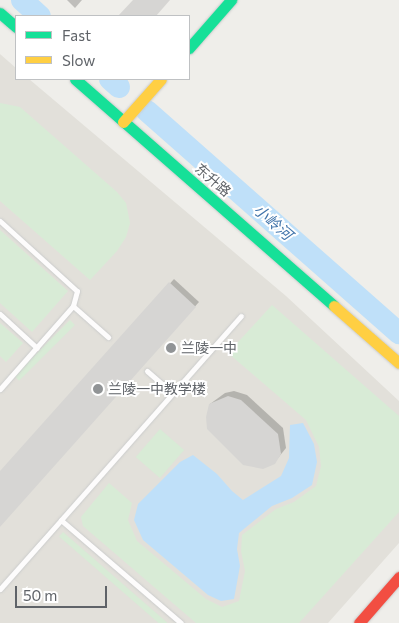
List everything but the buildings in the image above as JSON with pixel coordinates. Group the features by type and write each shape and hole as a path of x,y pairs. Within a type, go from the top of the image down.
{"street":[{"path":"190,47 231,0"},
{"path":"0,13 15,26"},
{"name":"东升路","path":"75,80 399,363"},
{"path":"123,122 160,80"},
{"path":"359,623 399,577"}],"lane":[{"path":"0,221 77,291 73,306 0,389"},
{"path":"73,306 108,337"},
{"path":"0,314 37,348"},
{"path":"0,589 241,316"},
{"path":"147,371 172,393"},
{"path":"61,520 181,623"}],"shaded area":[{"name":"兰陵一中","path":"0,54 15,67 15,80 30,80 286,296 399,401 399,543 328,623 0,623"}],"green space":[{"path":"0,103 20,107 117,192 126,203 130,223 126,237 117,251 90,280 0,201"},
{"path":"0,230 68,291 32,332 0,303"},
{"path":"272,305 399,416 399,512 299,623 196,623 83,526 81,517 109,483 132,503 128,520 137,541 206,599 222,607 239,601 245,571 241,551 242,535 276,509 294,502 316,486 321,466 319,447 306,420 228,353"},
{"path":"70,320 75,325 19,381 14,376"},
{"path":"0,323 23,343 6,362 0,356"},
{"path":"160,429 184,450 160,478 136,457"},
{"path":"63,532 167,623 159,623 59,537"}],"water":[{"path":"303,423 314,444 317,462 312,485 292,498 272,506 239,533 237,549 240,566 234,599 221,601 208,595 143,540 134,520 138,504 180,462 193,455 217,474 243,500 281,476 289,458 290,425"}],"waterway":[{"name":"小岭河","path":"22,0 39,15"},
{"name":"小岭河","path":"111,80 119,87"},
{"name":"小岭河","path":"147,111 399,333"}],"traffic: fast":[{"path":"190,47 231,0"},
{"path":"0,13 15,26"},
{"path":"76,80 334,306"}],"traffic: slow":[{"path":"123,122 160,80"},
{"path":"334,306 399,363"}],"traffic: jam":[{"path":"359,623 399,577"}],"place":[{"name":"兰陵一中","path":"171,348"},
{"name":"兰陵一中教学楼","path":"98,389"}]}
